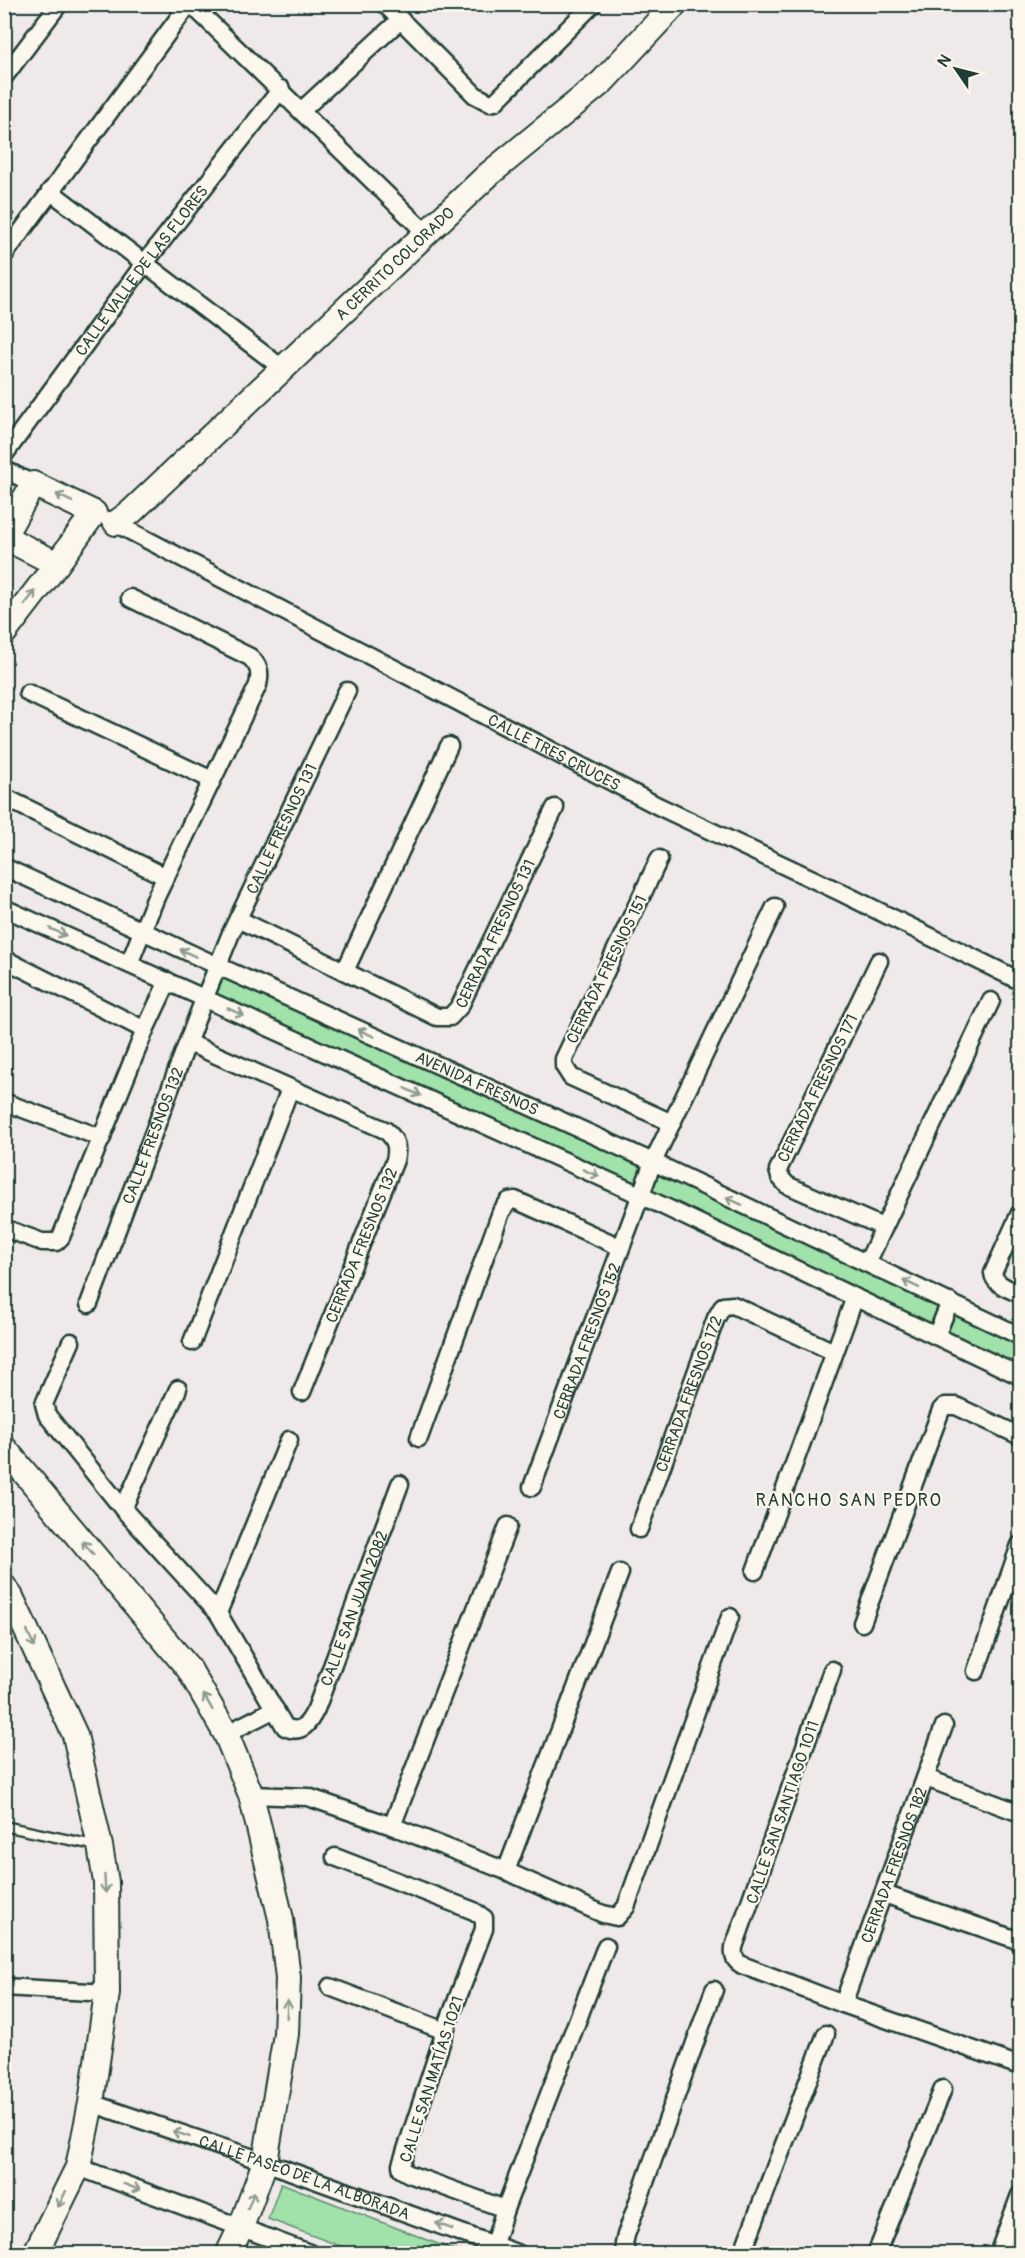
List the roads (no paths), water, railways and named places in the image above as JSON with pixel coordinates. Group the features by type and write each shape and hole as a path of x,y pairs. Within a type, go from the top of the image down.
{"main road":[{"name":"A CERRITO COLORADO","path":"116,523 131,512 489,174 602,82 675,4"},
{"path":"4,633 57,564 94,513 33,484 4,536 57,564"},
{"path":"4,1448 189,1669 226,1734 251,1795 281,1919 288,1978 286,2034 265,2162 241,2227 228,2253"},
{"path":"7,1595 75,1735 106,1882 107,1993 91,2103 78,2167 35,2253"}],"street":[{"path":"4,77 59,4"},
{"path":"4,255 190,4 426,233"},
{"path":"385,4 475,95 490,104 495,102 593,4"},
{"path":"301,111 400,20"},
{"name":"CALLE VALLE DE LAS FLORES","path":"4,455 144,264 280,89"},
{"path":"50,191 282,368"},
{"path":"4,469 33,484"},
{"name":"CALLE TRES CRUCES","path":"94,513 658,806 838,891 1020,981"},
{"path":"129,964 166,877 258,685 259,668 250,657 130,598"},
{"name":"CALLE FRESNOS 131","path":"218,966 347,690"},
{"path":"28,693 212,780"},
{"path":"345,971 449,746"},
{"path":"4,796 166,877"},
{"name":"CERRADA FRESNOS 131","path":"238,919 437,1017 450,1017 460,1006 555,808"},
{"name":"CERRADA FRESNOS 151","path":"659,859 566,1052 564,1066 571,1077 672,1124"},
{"name":"AVENIDA FRESNOS","path":"4,867 653,1162 1020,1336"},
{"path":"640,1195 653,1162 775,907"},
{"path":"4,908 640,1195 1020,1376"},
{"path":"4,959 145,1030"},
{"name":"CERRADA FRESNOS 171","path":"879,961 778,1170 780,1177 787,1185 883,1227"},
{"name":"CALLE FRESNOS 132","path":"89,1304 218,966"},
{"path":"4,1228 42,1242 56,1242 62,1237 145,1030 168,981"},
{"path":"867,1263 990,1001"},
{"name":"CERRADA FRESNOS 132","path":"189,1043 385,1130 395,1141 397,1151 395,1160 302,1392"},
{"path":"192,1342 290,1089"},
{"path":"4,1102 102,1138"},
{"name":"CERRADA FRESNOS 152","path":"532,1487 640,1195"},
{"path":"419,1438 501,1212 509,1201 515,1200 620,1247"},
{"path":"1020,1213 993,1273 993,1278 1020,1294"},
{"path":"755,1571 855,1297"},
{"path":"936,1336 950,1302"},
{"name":"CERRADA FRESNOS 172","path":"639,1529 716,1318 723,1306 733,1305 834,1352"},
{"path":"71,1342 46,1399 47,1415 123,1509 218,1613 275,1709 226,1734"},
{"path":"123,1509 178,1389"},
{"path":"862,1623 941,1410 945,1406 956,1406 1020,1436"},
{"path":"218,1613 289,1440"},
{"name":"CALLE SAN JUAN 2082","path":"275,1709 285,1727 292,1731 302,1729 310,1720 400,1484"},
{"path":"392,1826 508,1526"},
{"path":"976,1671 1020,1545"},
{"path":"506,1871 620,1573"},
{"path":"251,1795 308,1797 392,1826 617,1917 623,1913 730,1617"},
{"name":"CALLE SAN SANTIAGO 1011","path":"832,1670 733,1955 742,1965 843,2004"},
{"name":"CERRADA FRESNOS 182","path":"843,2004 944,1726"},
{"path":"927,1778 1020,1813"},
{"name":"CALLE SAN MATÍAS 1021","path":"335,1857 474,1911 484,1918 484,1929 445,2031 402,2159 402,2170 505,2210"},
{"path":"884,1894 1020,1941"},
{"path":"494,2244 606,1946"},
{"path":"4,1987 107,1993"},
{"path":"330,1988 445,2031"},
{"path":"626,2253 624,2244 626,2235 714,1990"},
{"path":"843,2004 1020,2066"},
{"path":"742,2253 826,2034"},
{"path":"876,2253 943,2089"},
{"name":"CALLE PASEO DE LA ALBORADA","path":"91,2103 265,2162 519,2253"},
{"path":"78,2167 312,2253"},
{"path":"998,2253 1020,2195"}],"lane":[{"path":"4,1826 100,1846"}],"district":[{"name":"RANCHO SAN PEDRO","path":"849,1500"}]}
